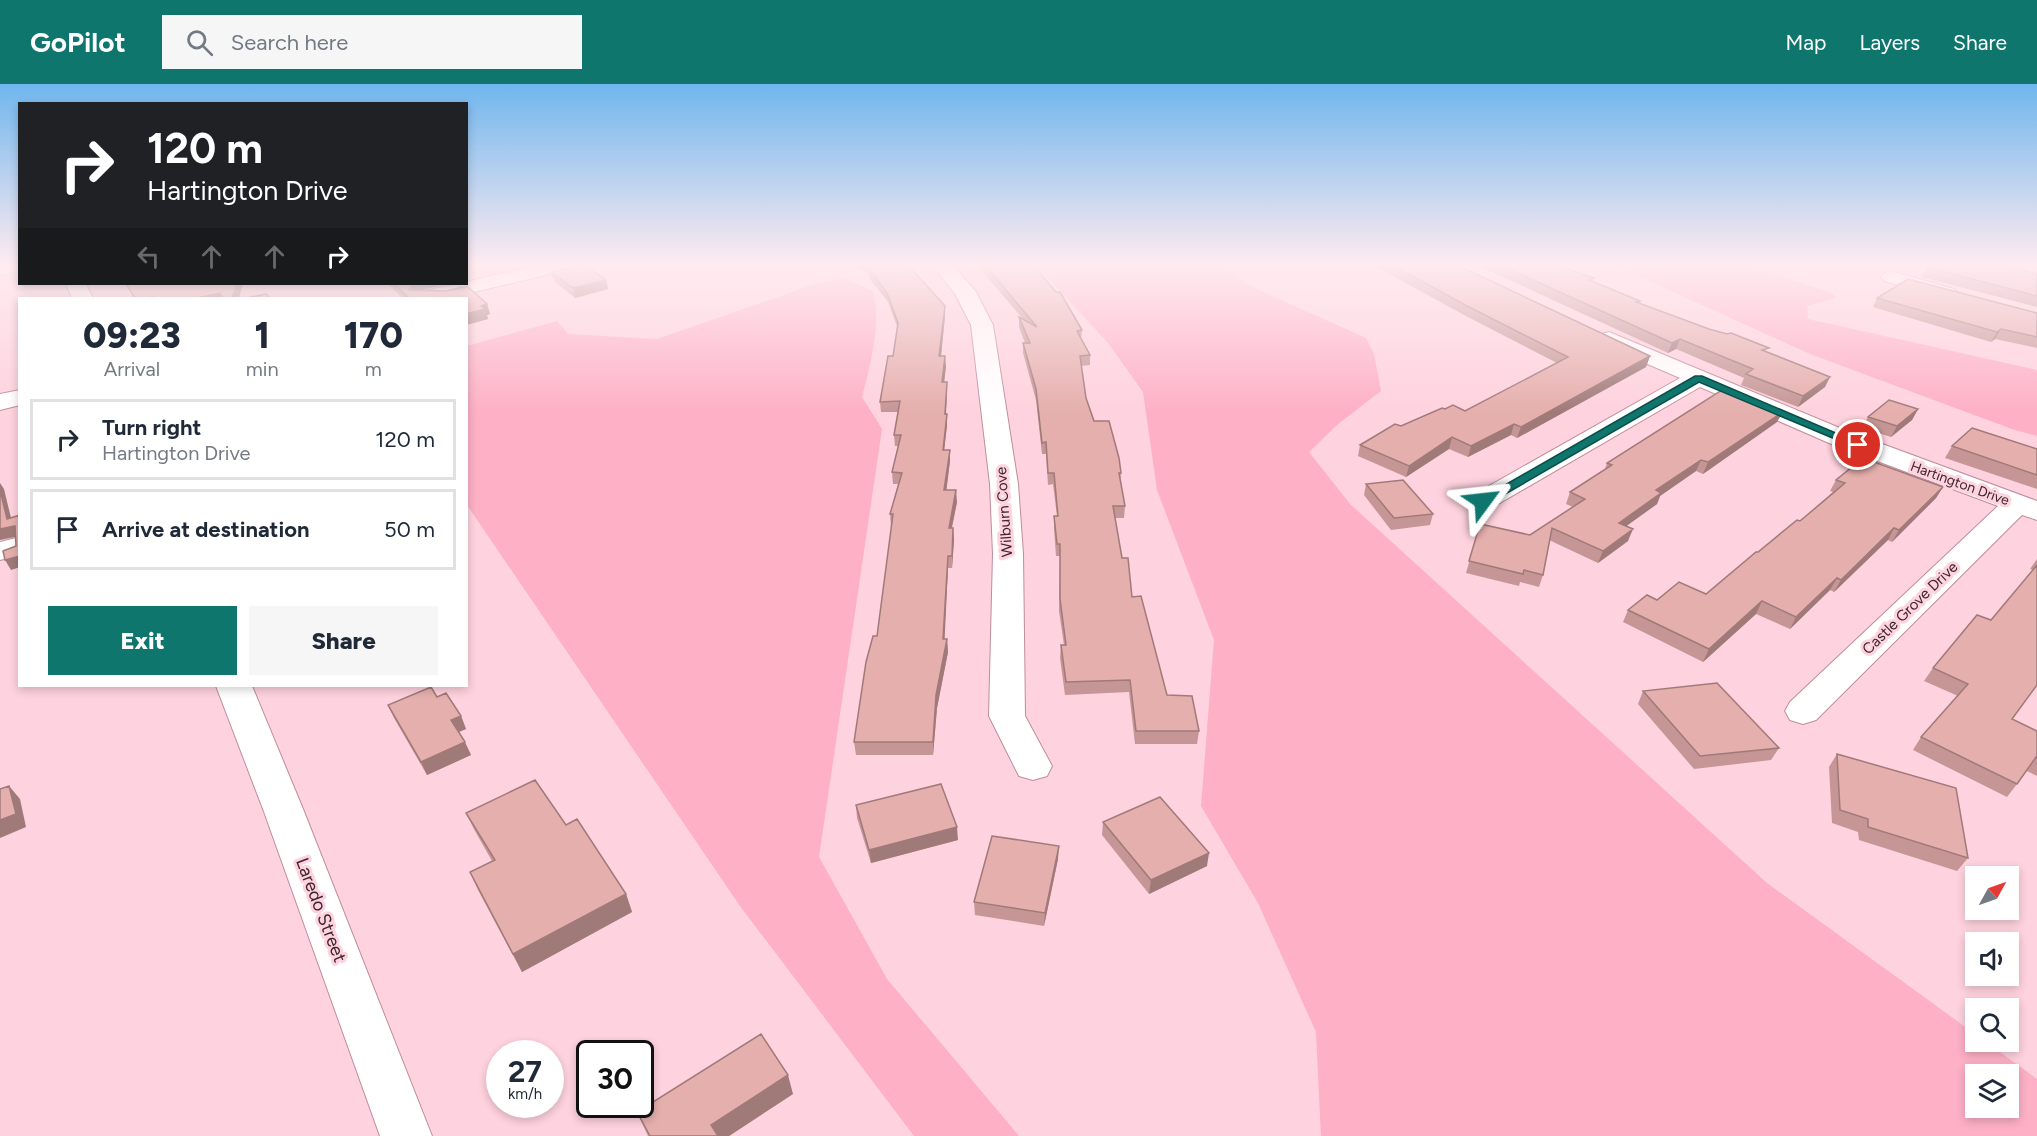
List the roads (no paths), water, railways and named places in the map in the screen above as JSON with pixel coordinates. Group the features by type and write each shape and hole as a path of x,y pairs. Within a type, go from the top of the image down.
{"street":[{"name":"Wilburn Cove","path":"976,314 982,325 1004,484 1008,554 1007,716 1033,766"},
{"name":"Hartington Drive","path":"1582,328 1838,437 2027,508"},
{"path":"1483,501 1698,378"},
{"path":"0,402 18,398"},
{"name":"Castle Grove Drive","path":"1803,711 2027,508"},
{"path":"0,551 18,546"},
{"name":"Laredo Street","path":"234,687 406,1136"}]}
